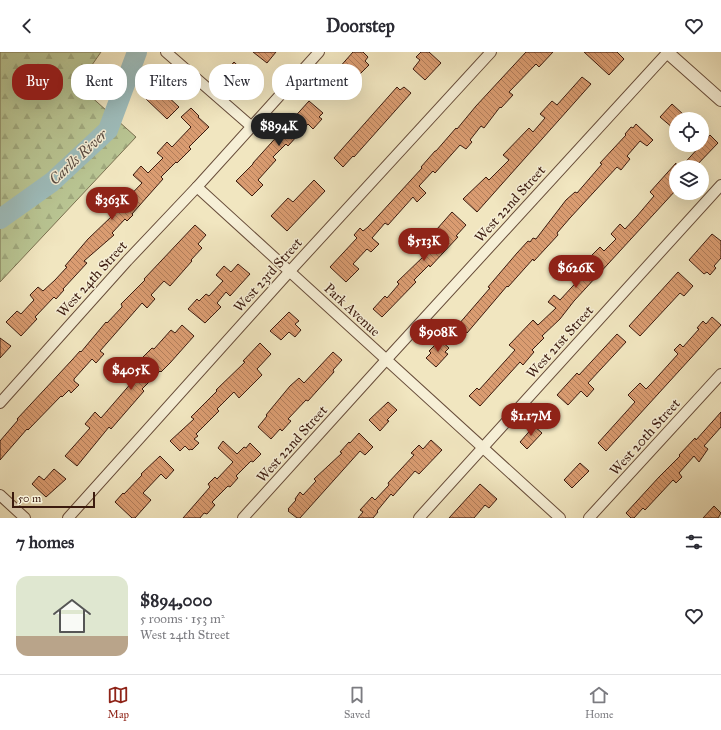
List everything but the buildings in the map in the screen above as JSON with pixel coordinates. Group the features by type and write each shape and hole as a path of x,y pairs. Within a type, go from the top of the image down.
{"street":[{"path":"166,52 252,127"},
{"name":"West 24th Street","path":"0,403 127,261 197,187 319,52"},
{"name":"West 23rd Street","path":"68,518 290,271 491,52"},
{"path":"668,52 721,100"},
{"name":"West 22nd Street","path":"244,518 386,360 668,52"},
{"name":"West 21st Street","path":"419,518 721,185"},
{"name":"Park Avenue","path":"197,187 560,518"},
{"name":"West 20th Street","path":"589,518 721,374"},
{"path":"0,495 25,518"}],"green space":[{"path":"0,52 101,52 93,64 71,64 71,100 95,100 136,137 0,282"}],"waterway":[{"name":"Carlls River","path":"0,219 52,182 108,130 137,52"}]}
